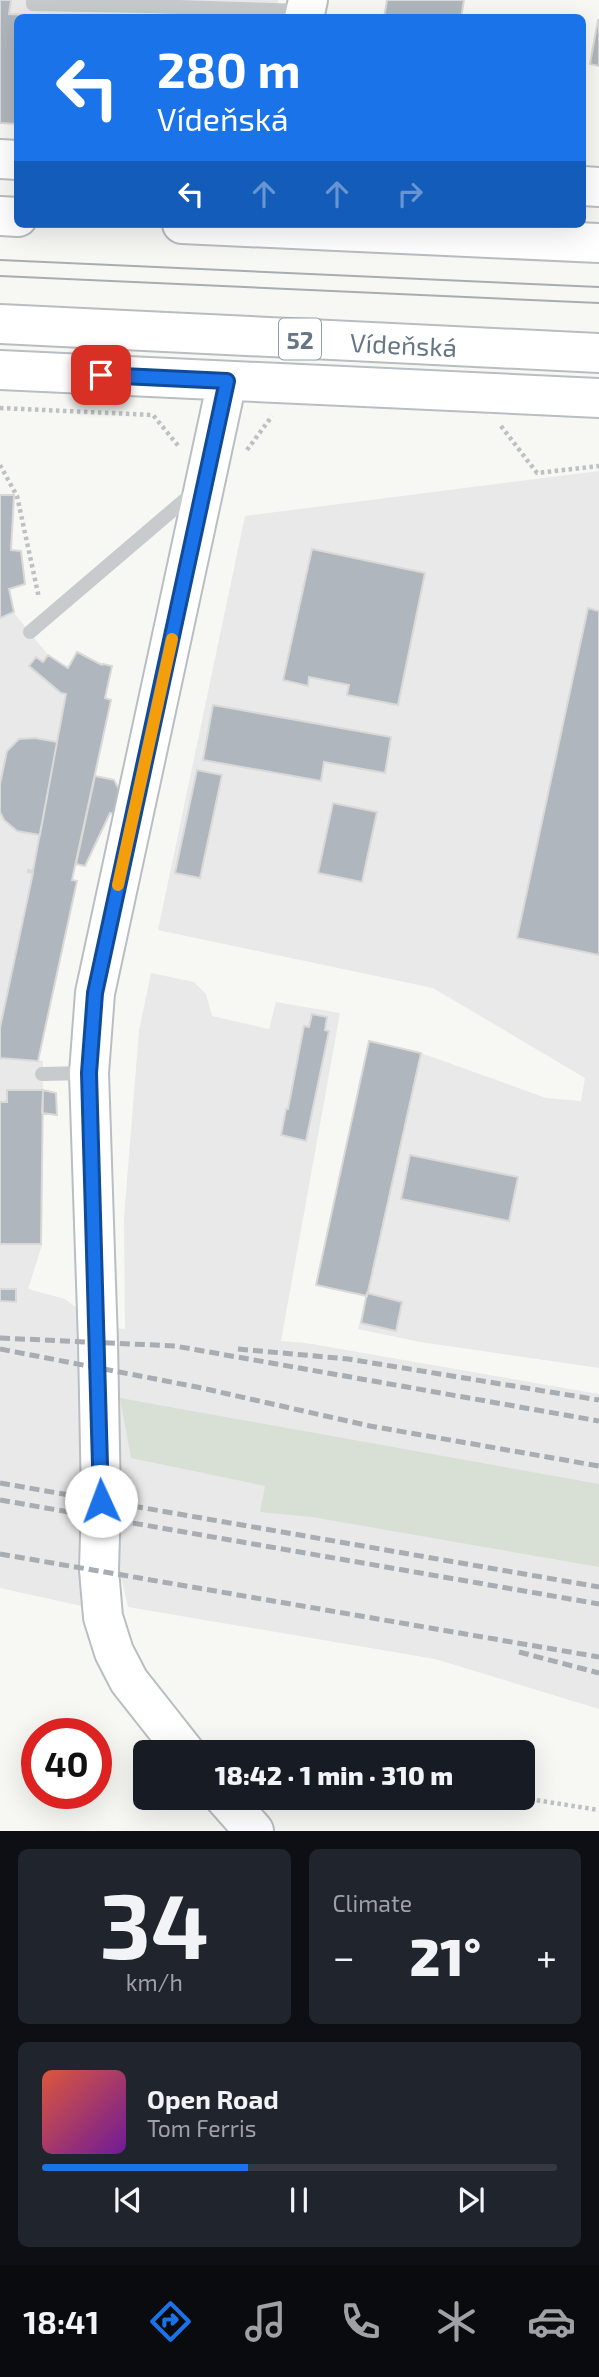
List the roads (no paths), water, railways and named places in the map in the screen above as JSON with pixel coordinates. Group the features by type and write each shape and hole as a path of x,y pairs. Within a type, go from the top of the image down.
{"main road":[{"path":"270,228 599,243"},
{"name":"Vídeňská","path":"0,324 599,354"},
{"name":"Vídeňská","path":"0,370 599,398"},
{"path":"176,1740 130,1681 114,1653 103,1617 99,1570 101,1501 89,1073 95,993 227,381"},
{"path":"235,1810 254,1831"}],"lane":[{"path":"33,2 306,9"},
{"path":"30,632 206,481"},
{"path":"42,1074 89,1073"}],"tram line":[{"path":"0,260 599,287"},
{"path":"0,276 599,303"}],"railway":[{"path":"0,1338 175,1346 599,1421"},
{"path":"0,1349 197,1387 370,1426 599,1466"},
{"path":"238,1349 348,1359 599,1400"},
{"path":"0,1483 599,1587"},
{"path":"0,1500 599,1604"},
{"path":"0,1554 599,1657"},
{"path":"519,1652 599,1673"}]}
